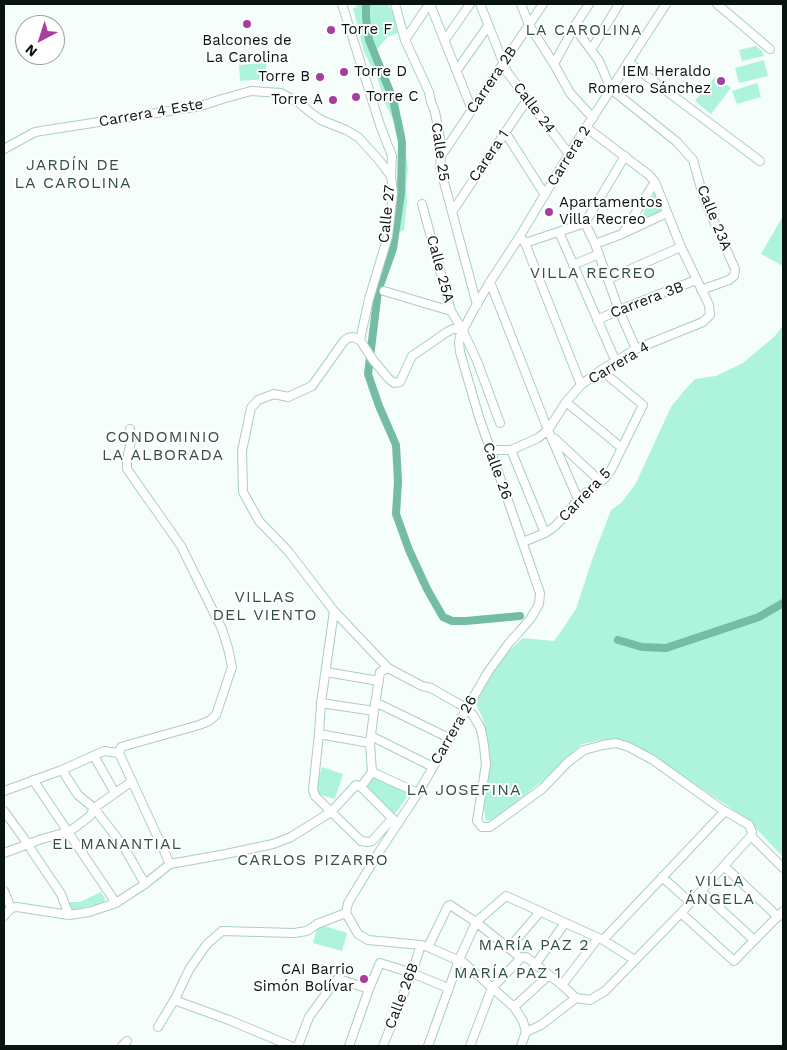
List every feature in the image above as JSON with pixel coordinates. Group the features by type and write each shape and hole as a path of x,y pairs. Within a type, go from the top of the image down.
{"street":[{"path":"342,4 392,156 391,176"},
{"name":"Calle 25","path":"394,4 405,40 429,92 430,102 435,112 441,144 442,156 440,167 477,304"},
{"path":"405,40 430,4"},
{"path":"430,4 472,110"},
{"path":"445,40 470,4"},
{"name":"Calle 24","path":"480,4 506,72 569,154"},
{"path":"520,4 529,25 570,93 593,118"},
{"name":"Carrera 2B","path":"442,156 543,4"},
{"path":"554,64 589,4"},
{"path":"591,50 620,4"},
{"name":"Carrera 2","path":"462,333 490,282 569,154 666,4"},
{"path":"716,4 770,49"},
{"path":"457,70 488,26"},
{"path":"574,28 599,61 611,89"},
{"path":"628,62 760,161"},
{"name":"Calle 23A","path":"611,89 677,142 694,160 704,198 735,269 734,276 729,280 701,290"},
{"name":"Carrera 4 Este","path":"4,149 35,132 201,106 251,91 281,94 298,102"},
{"name":"Carera 1","path":"452,212 528,100"},
{"name":"Calle 27","path":"298,102 321,120 346,130 358,138 391,176 393,193 388,236 369,299 361,342"},
{"path":"586,128 649,175 655,182 701,290"},
{"path":"505,132 545,195"},
{"path":"525,243 585,223 624,156"},
{"path":"622,234 655,182"},
{"name":"Calle 25A","path":"422,204 451,310 477,361 500,423"},
{"path":"595,244 667,213"},
{"path":"585,223 636,349"},
{"path":"559,232 616,362"},
{"path":"520,236 525,243 581,385"},
{"path":"608,279 682,247"},
{"path":"573,265 599,254"},
{"name":"Carrera 3B","path":"597,320 696,280"},
{"path":"490,282 578,499"},
{"name":"Carrera 4","path":"490,450 510,450 550,433 566,402 581,385 601,370 636,349 703,322 710,315 709,305 701,290"},
{"path":"384,291 451,310"},
{"path":"462,333 458,329 447,332 412,356 400,382 394,383 373,360 361,342 353,337 344,340 312,386 288,397 274,394 258,400 251,408 242,451 243,492 259,520 288,551 334,611 388,668 422,686 431,688 466,708 473,716 481,729 486,764 477,821 482,827 490,827 542,789 568,762 584,750 616,743 629,747 653,760 725,811 749,825 752,832 751,836 724,866 636,960 605,991 590,1000 576,998 526,957 521,958 492,988 470,1046"},
{"name":"Calle 26","path":"462,333 459,342 460,352 479,417 540,593 539,604"},
{"name":"Carrera 5","path":"523,542 554,527 578,499 606,478 643,405 601,370"},
{"path":"566,402 622,448"},
{"path":"130,429 131,440 127,469 181,546 222,630 232,667 216,715 209,721 121,747 119,753 170,864"},
{"path":"550,433 600,481"},
{"path":"510,450 545,533"},
{"name":"Carrera 26","path":"346,913 348,903 379,852 395,821 418,793 488,672 509,643 531,618 539,604"},
{"path":"334,611 321,703 313,790 315,796 361,841 367,842 372,841 395,821 359,786"},
{"path":"4,916 11,908 17,907 69,915 89,912 116,904 170,864 273,844 291,837 331,812 372,772 370,739 375,702 380,672 388,668"},
{"path":"326,672 379,681"},
{"path":"375,702 449,738"},
{"path":"321,703 374,711"},
{"path":"319,734 370,739 432,767"},
{"path":"4,791 62,770 104,751 119,753"},
{"path":"94,756 115,793"},
{"path":"62,770 78,795 94,808 124,847 145,884"},
{"path":"372,772 418,793"},
{"path":"33,780 116,904"},
{"path":"4,853 67,832 90,816 94,808 132,782"},
{"path":"562,985 601,939 725,811"},
{"path":"4,812 61,894 69,915"},
{"path":"751,836 783,868"},
{"path":"681,913 734,961 781,914 724,866"},
{"path":"662,878 690,902"},
{"path":"701,891 754,940"},
{"path":"4,892 11,908"},
{"path":"428,1046 448,988 476,922 506,896 601,939 636,960"},
{"name":"Calle 26B","path":"383,1046 412,973 448,906 450,905 476,922"},
{"path":"509,948 540,912"},
{"path":"158,1027 190,968 207,944 222,931 294,933 307,931 317,924 346,913 358,934 368,940 425,946 459,960 514,1007 523,1021 526,1032 520,1046"},
{"path":"476,922 521,958"},
{"path":"535,965 565,923"},
{"path":"349,1046 380,963 412,973 448,988"},
{"path":"514,1007 549,975"},
{"path":"298,1046 309,1017 336,980 339,979 369,989"},
{"path":"526,1032 541,1025 576,998"},
{"path":"174,1000 229,1020 291,1046"}],"green space":[{"path":"356,4 388,4 394,16 398,33 387,37 376,51 395,94 405,135 404,142 408,169 407,201 404,230 396,234 401,160 396,127 378,80 364,52 353,8 357,7"},
{"path":"756,46 762,51 764,56 742,61 739,50"},
{"path":"764,60 768,76 739,83 735,68"},
{"path":"266,63 267,79 240,81 239,65"},
{"path":"716,76 731,88 711,114 695,101"},
{"path":"757,83 761,97 737,104 732,91"},
{"path":"656,190 663,211 640,219"},
{"path":"783,216 783,266 761,254"},
{"path":"783,325 783,857 749,821 731,808 643,750 618,741 601,740 582,744 540,783 493,820 486,821 483,802 490,761 483,719 476,704 490,674 523,638 554,641 564,627 576,609 611,510 621,503 635,485 671,407 683,392 695,379 716,376 743,363 775,336"},
{"path":"322,767 343,774 335,799 314,793"},
{"path":"375,775 410,793 394,815 368,792 368,786"},
{"path":"101,892 105,899 104,903 73,910 68,902 80,902"},
{"path":"318,924 347,933 342,951 313,943"}],"waterway":[{"path":"366,4 369,40 393,99 402,142 401,193 393,249 378,291 368,374 379,406 396,445 398,481 396,514 409,550 427,589 443,617 452,621 466,621 520,616"},
{"path":"618,640 642,647 666,648 759,617 783,603"}],"place":[{"name":"Balcones de La Carolina","path":"247,24"},
{"name":"Torre F","path":"331,30"},
{"name":"Torre D","path":"344,72"},
{"name":"Torre B","path":"320,77"},
{"name":"IEM Heraldo Romero Sánchez","path":"721,81"},
{"name":"Torre C","path":"356,97"},
{"name":"Torre A","path":"333,100"},
{"name":"Apartamentos Villa Recreo","path":"549,212"},
{"name":"CAI Barrio Simón Bolívar","path":"364,979"}],"district":[{"name":"LA CAROLINA","path":"584,30"},
{"name":"JARDÍN DE LA CAROLINA","path":"73,174"},
{"name":"VILLA RECREO","path":"593,273"},
{"name":"CONDOMINIO LA ALBORADA","path":"163,446"},
{"name":"VILLAS DEL VIENTO","path":"265,606"},
{"name":"LA JOSEFINA","path":"464,790"},
{"name":"EL MANANTIAL","path":"117,844"},
{"name":"CARLOS PIZARRO","path":"313,860"},
{"name":"VILLA ÁNGELA","path":"720,890"},
{"name":"MARÍA PAZ 2","path":"534,945"},
{"name":"MARÍA PAZ 1","path":"508,973"}]}
